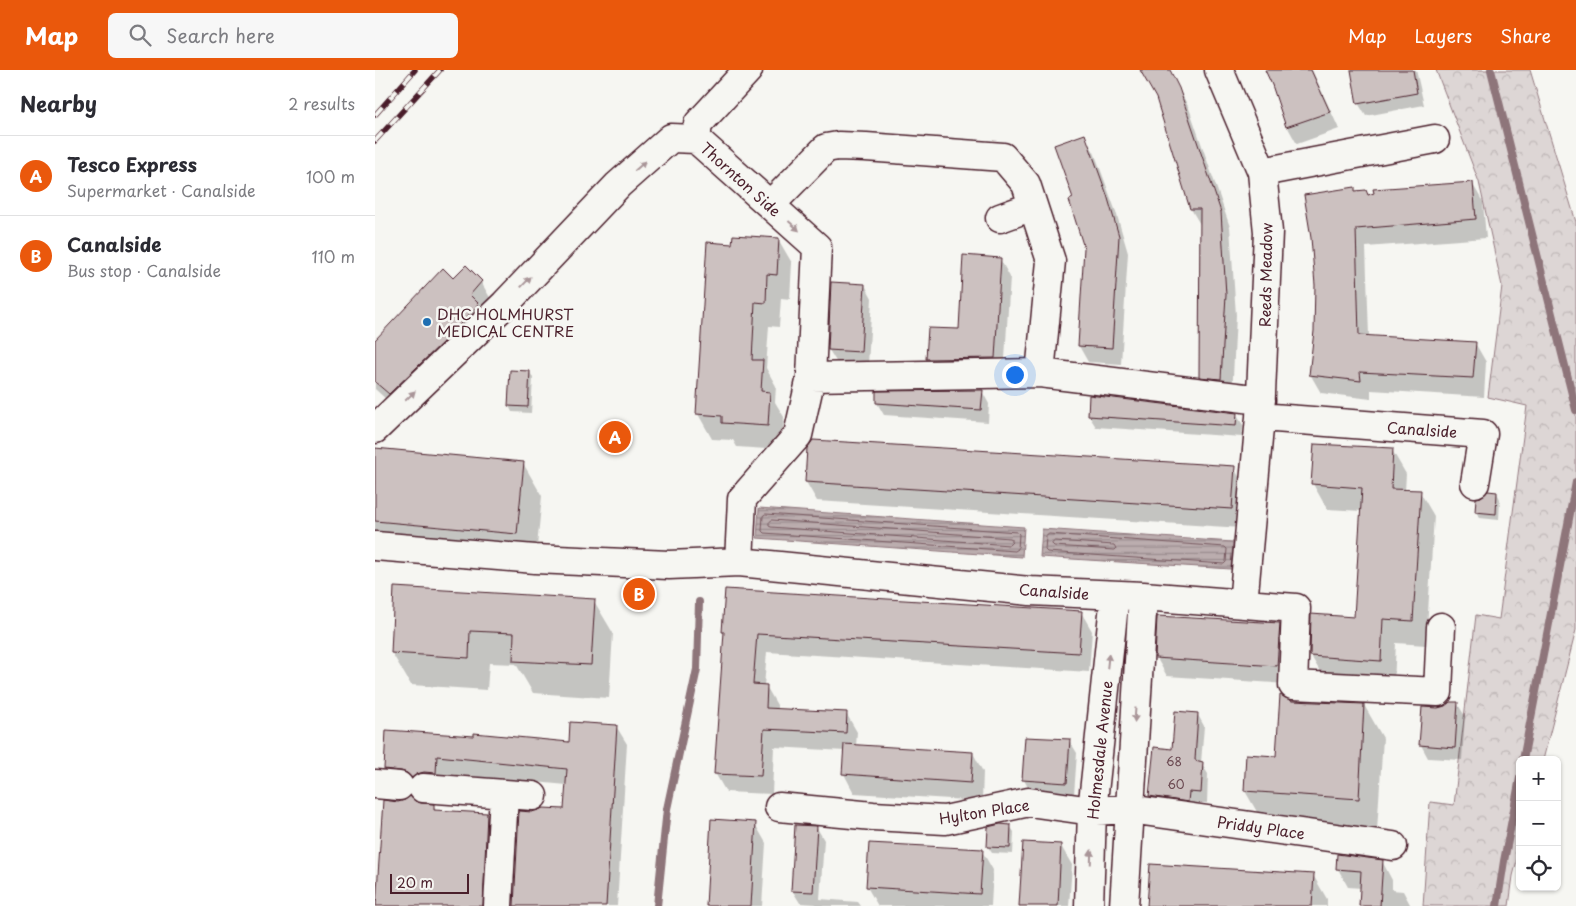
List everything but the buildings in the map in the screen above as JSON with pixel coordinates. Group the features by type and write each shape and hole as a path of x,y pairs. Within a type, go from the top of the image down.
{"street":[{"path":"696,139 697,124 748,70"},
{"name":"Reeds Meadow","path":"1219,70 1262,172 1268,232 1261,408"},
{"name":"Thornton Side","path":"375,429 505,304 618,185 671,138 696,139 817,247 811,377 798,435 741,499 739,562"},
{"path":"1262,172 1435,139"},
{"path":"770,205 816,156 826,148 838,146 1003,157 1030,195 1051,261 1040,373"},
{"path":"1000,218 1030,195"},
{"path":"811,377 1040,373 1261,408 1243,604"},
{"name":"Canalside","path":"1261,408 1483,434 1475,483"},
{"name":"Canalside","path":"375,546 535,559 669,565 739,562 1031,591 1143,596 1296,608 1293,684 1438,692 1441,627"},
{"name":"Holmesdale Avenue","path":"1089,906 1092,811 1115,595"},
{"name":"Holmesdale Avenue","path":"1124,906 1143,596"},
{"path":"399,786 533,796"},
{"path":"498,906 504,794"},
{"name":"Hylton Place","path":"779,807 945,820 1029,802 1092,811 1129,809"},
{"name":"Priddy Place","path":"1129,809 1393,846"}],"green space":[{"path":"1436,70 1530,70 1576,222 1576,630 1544,756 1516,756 1516,864 1509,906 1423,906 1430,802 1454,805 1476,615 1499,619 1527,406 1488,397 1502,286 1479,182"}],"water":[{"path":"759,508 1024,527 1022,557 757,538"},
{"path":"1042,529 1233,542 1231,569 1040,557"}],"waterway":[{"path":"1491,70 1576,410"},
{"path":"1524,756 1576,482"},
{"path":"657,906 667,809 697,669 699,602"},
{"path":"1497,906 1516,799"}],"railway":[{"path":"375,115 415,70"},
{"path":"375,141 440,70"}],"place":[{"name":"DHC HOLMHURST MEDICAL CENTRE","path":"427,322"},
{"name":"Tesco Express","path":"615,437"},
{"name":"Canalside","path":"639,594"}]}
